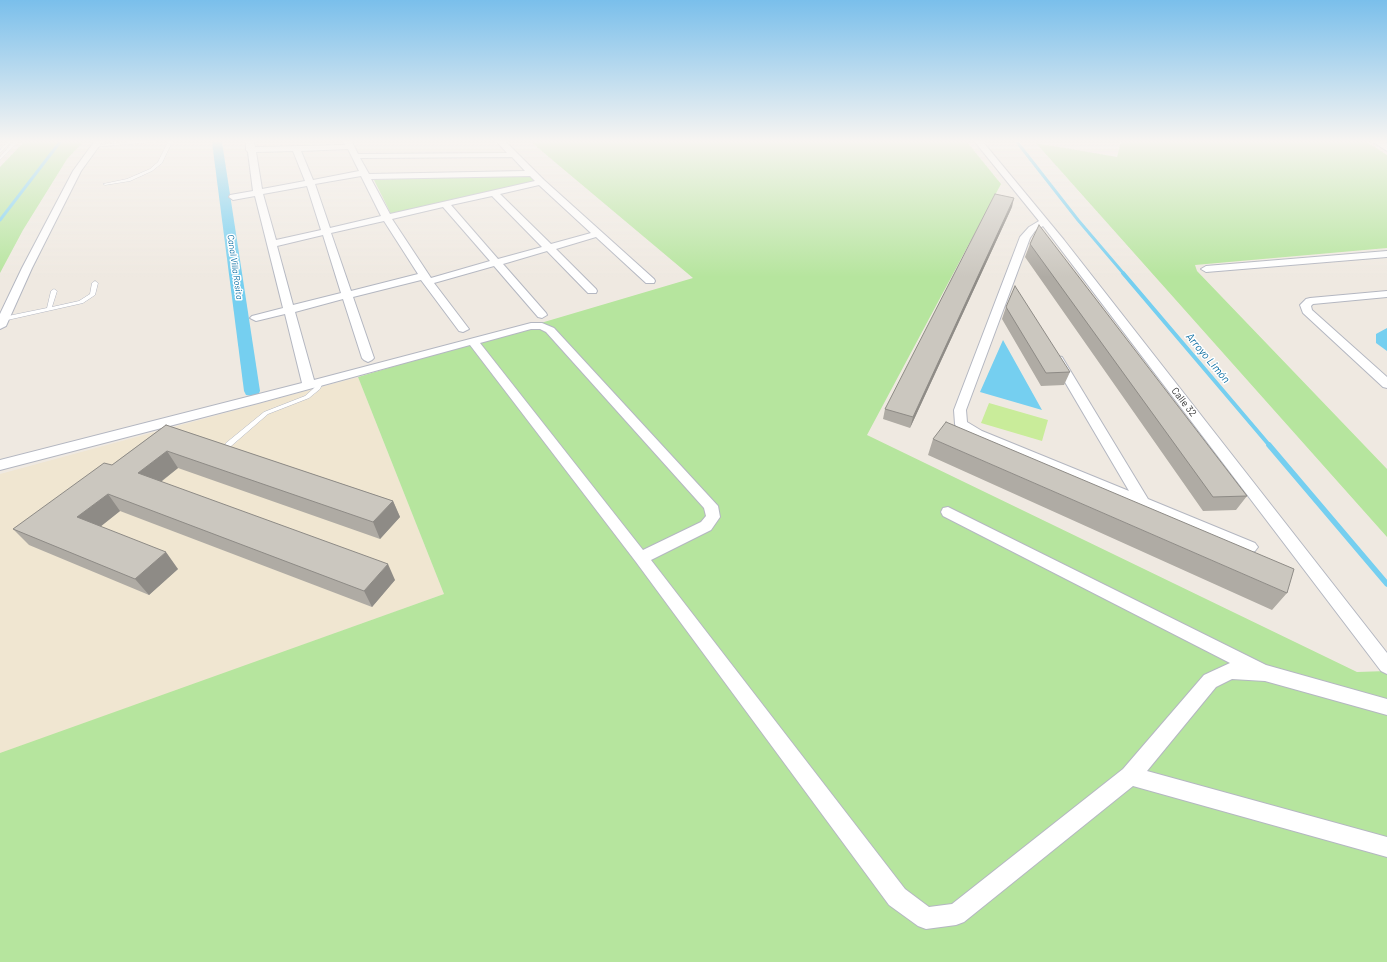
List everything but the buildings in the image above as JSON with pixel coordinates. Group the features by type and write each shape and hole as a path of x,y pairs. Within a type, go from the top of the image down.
{"street":[{"path":"2,323 27,268 69,187"},
{"path":"257,187 289,310 314,384"},
{"path":"234,197 288,187"},
{"path":"311,187 368,358"},
{"path":"370,187 387,218 426,279 468,335 640,558 897,897 926,918 956,914 1130,776 1210,682 1230,670 1264,673 1387,707"},
{"path":"272,244 522,187"},
{"path":"546,187 650,281"},
{"name":"Calle 32","path":"1016,187 1066,248 1386,665"},
{"path":"495,194 592,291"},
{"path":"446,204 542,315"},
{"path":"1044,222 1032,229 1025,237 960,410 961,424 976,434 1250,547"},
{"path":"256,318 347,295 426,279 497,262 598,234"},
{"path":"1206,269 1387,254"},
{"path":"1010,280 1018,293"},
{"path":"1387,294 1310,301 1305,305 1307,311 1387,384"},
{"path":"0,465 314,384 468,335 531,326 542,326 550,330 711,506 714,517 706,526 640,558"},
{"path":"1051,348 1144,504"},
{"path":"948,512 1264,673"},
{"path":"1130,776 1387,847"}],"lane":[{"path":"2,323 88,298 92,295 95,284"},
{"path":"49,309 54,291"},
{"path":"228,445 258,418 275,408 307,397 317,389 314,384"}],"shaded area":[{"path":"358,377 444,594 0,754 0,474"}],"green space":[{"path":"0,187 50,187 23,230 0,273"},
{"path":"377,187 510,187 391,214"},
{"path":"584,187 999,187 867,435 1357,672 1387,671 1387,962 0,962 0,753 444,594 358,377 693,278"},
{"path":"1075,187 1387,187 1387,248 1195,265 1197,271 1387,469 1387,537"},
{"path":"989,403 1048,420 1042,441 981,423"}],"water":[{"path":"1387,328 1387,351 1376,343 1376,334"},
{"path":"1003,340 1042,410 980,392"}],"waterway":[{"path":"0,220 25,187"},
{"name":"Canal Villa Rosita","path":"223,187 252,391"},
{"name":"Arroyo Limón","path":"1052,187 1124,274"},
{"name":"Arroyo Limón","path":"1123,273 1270,446"},
{"name":"Arroyo Limón","path":"1269,445 1387,584"}]}
